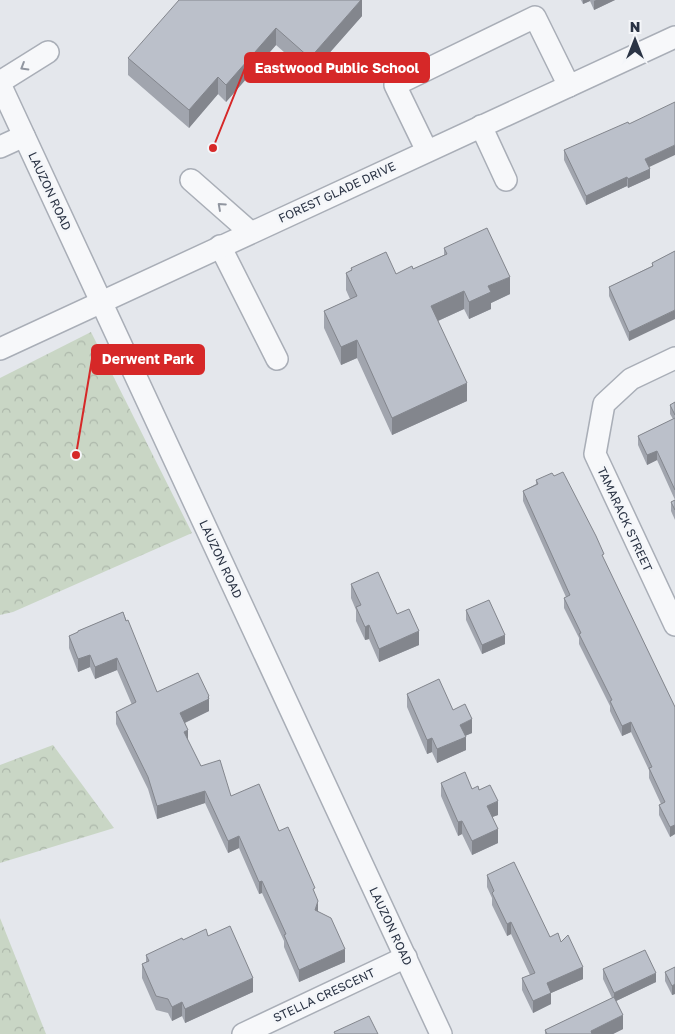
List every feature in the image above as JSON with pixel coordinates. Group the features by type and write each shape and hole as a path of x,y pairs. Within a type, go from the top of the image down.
{"street":[{"path":"428,151 395,85 535,17 569,86"},
{"name":"FOREST GLADE DRIVE","path":"0,348 675,37"},
{"path":"0,83 48,52"},
{"name":"LAUZON ROAD","path":"0,83 441,1034"},
{"path":"481,126 506,180"},
{"path":"0,147 24,136"},
{"path":"191,180 250,232"},
{"path":"220,246 277,358"},
{"name":"TAMARACK STREET","path":"675,358 631,379 604,404 595,454 675,625"},
{"name":"STELLA CRESCENT","path":"243,1034 406,957"}],"green space":[{"path":"91,332 192,533 13,612 0,615 0,378"},
{"path":"53,745 114,828 0,863 0,765"},
{"path":"0,918 46,1034 0,1034"}],"building":[{"path":"179,0 361,0 310,58 276,28 226,85 218,77 189,110 128,58"},
{"path":"675,102 675,145 645,159 650,169 628,179 627,177 586,196 564,150 628,122 629,124"},
{"path":"487,228 510,277 488,286 491,292 469,302 464,291 431,306 467,383 392,418 357,340 341,347 324,311 357,296 346,273 352,270 351,268 386,252 396,274 412,266 413,269 447,254 444,248"},
{"path":"675,251 675,310 629,332 609,287 653,266 652,263"},
{"path":"675,402 675,415 670,405"},
{"path":"675,418 675,490 657,451 647,455 638,436"},
{"path":"563,472 596,536 604,554 602,555 675,707 675,825 670,827 659,805 665,802 649,768 652,767 631,722 622,726 610,701 612,700 579,634 581,633 564,598 570,595 523,491 538,484 536,480 552,473 554,476"},
{"path":"675,500 675,510 671,502"},
{"path":"378,572 397,614 409,609 419,631 379,649 369,625 365,627 356,607 361,605 351,584"},
{"path":"489,600 505,635 482,645 466,610"},
{"path":"123,612 157,692 198,673 209,699 180,713 188,730 184,732 201,766 220,760 231,796 259,784 279,831 288,827 315,888 313,889 318,901 315,910 331,918 345,949 299,970 284,935 286,934 262,881 259,882 239,836 228,841 205,791 157,806 148,777 116,712 136,702 117,658 95,667 90,655 78,659 69,636"},
{"path":"439,679 453,710 465,704 472,719 460,725 466,737 437,749 432,738 427,740 407,694"},
{"path":"465,772 472,789 478,786 479,790 490,785 498,801 487,806 498,829 472,841 462,821 458,822 441,783"},
{"path":"514,862 550,937 558,933 561,942 568,935 583,967 547,983 551,993 533,1001 522,978 535,973 511,922 507,924 492,893 494,891 487,875"},
{"path":"230,926 253,978 185,1009 182,1002 172,1007 168,999 156,996 142,964 149,961 146,955 206,929 208,936"},
{"path":"645,950 656,973 614,993 603,969"},
{"path":"675,967 675,984 672,986 665,972"},
{"path":"614,997 623,1015 591,1031 592,1034 547,1034 545,1030"},
{"path":"369,1016 378,1034 335,1034 334,1032"}],"place":[{"name":"Eastwood Public School","path":"213,148"},
{"name":"Derwent Park","path":"76,455"}]}
